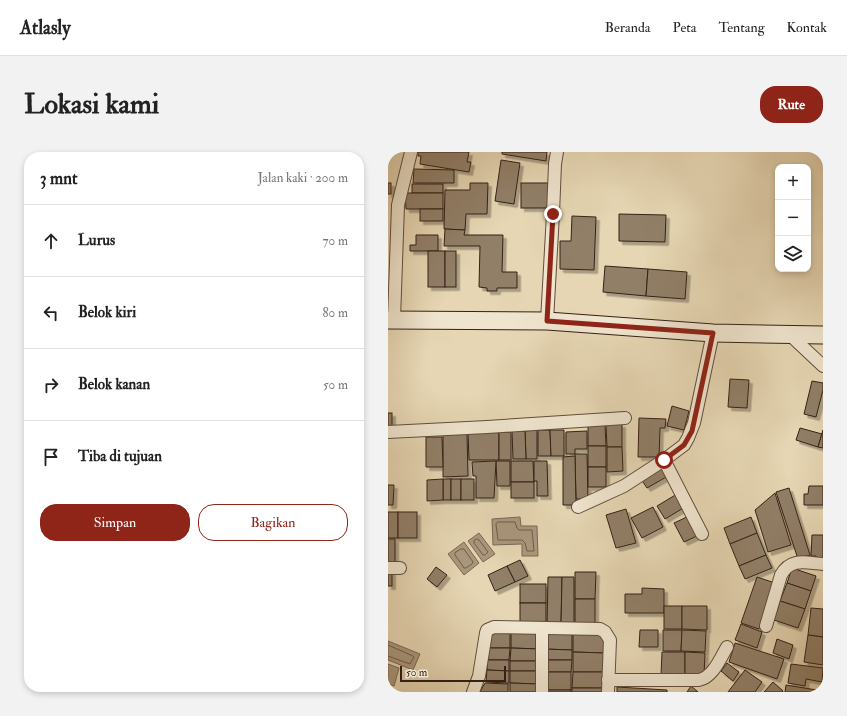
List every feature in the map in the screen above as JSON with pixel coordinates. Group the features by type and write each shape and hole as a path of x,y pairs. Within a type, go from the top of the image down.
{"street":[{"path":"411,152 398,205 391,320 547,321 713,333 823,335"},
{"path":"547,321 555,164 557,152"},
{"path":"578,507 615,491 664,460 684,445 692,431 713,333"},
{"path":"790,334 823,366"},
{"path":"388,432 625,418"},
{"path":"664,460 702,534"},
{"path":"766,626 784,568 797,562 823,564"},
{"path":"388,568 400,568"},
{"path":"473,692 478,676 486,633 487,630 494,627 600,629 605,632 610,640 608,686 699,680 705,678 712,672 727,647"},
{"path":"542,628 542,692"}],"water":[{"path":"520,517 521,526 537,526 538,556 522,556 522,544 493,545 492,519"},
{"path":"479,533 495,554 483,562 468,541"},
{"path":"464,542 479,563 464,575 448,554"},
{"path":"388,641 420,654 413,670 388,660"},
{"path":"388,664 399,668 394,686 388,684"}],"building":[{"path":"418,152 469,152 467,162 471,162 469,172 420,164 421,156 418,156"},
{"path":"502,152 547,152 546,161 502,154"},
{"path":"501,160 520,163 514,204 495,201"},
{"path":"414,169 454,170 454,183 413,183"},
{"path":"388,183 391,183 391,194 388,194"},
{"path":"470,183 488,183 487,214 466,214 465,230 444,229 445,190 470,190"},
{"path":"521,183 551,183 551,208 521,208"},
{"path":"412,184 443,184 443,193 412,193"},
{"path":"405,193 443,193 443,209 406,209"},
{"path":"420,209 443,209 443,221 420,221"},
{"path":"619,214 666,215 665,242 619,241"},
{"path":"572,216 596,217 594,270 560,269 560,241 571,241"},
{"path":"445,229 465,230 464,235 503,235 502,272 517,272 517,288 497,288 497,291 487,291 487,288 479,287 480,246 444,246"},
{"path":"416,235 438,235 438,251 410,251 410,245 416,245"},
{"path":"428,251 445,251 445,287 428,287"},
{"path":"445,251 456,251 456,287 445,287"},
{"path":"605,266 648,269 646,296 603,292"},
{"path":"648,269 687,272 685,299 646,296"},
{"path":"730,379 749,380 747,408 728,407"},
{"path":"812,381 823,383 823,390 816,417 804,414"},
{"path":"672,406 689,411 684,430 667,426"},
{"path":"388,413 392,413 392,427 388,427"},
{"path":"639,418 666,419 665,428 660,428 659,457 638,457"},
{"path":"606,424 622,424 622,447 607,447"},
{"path":"588,425 605,425 606,446 588,446"},
{"path":"800,428 822,434 818,447 796,440"},
{"path":"537,430 537,459 526,459 525,431"},
{"path":"538,430 550,430 551,456 538,456"},
{"path":"550,430 564,430 564,456 551,456"},
{"path":"823,430 823,448 818,447"},
{"path":"512,431 525,431 526,459 513,459"},
{"path":"587,431 587,449 575,449 575,454 566,454 566,432"},
{"path":"468,432 499,432 499,460 469,460"},
{"path":"499,432 511,432 511,460 499,460"},
{"path":"443,434 467,434 468,476 443,477"},
{"path":"426,437 442,437 443,467 426,467"},
{"path":"588,446 606,446 606,467 588,467"},
{"path":"607,447 622,447 623,471 607,472"},
{"path":"575,454 587,454 588,499 576,499"},
{"path":"575,456 576,505 563,505 563,457"},
{"path":"496,461 510,461 510,486 497,486"},
{"path":"496,461 494,498 476,498 476,476 473,476 472,462"},
{"path":"511,461 533,461 534,482 511,482"},
{"path":"534,461 547,461 548,496 537,496 537,481 534,481"},
{"path":"588,467 606,467 606,487 588,487"},
{"path":"662,467 668,476 647,488 641,479"},
{"path":"443,479 451,479 451,500 443,500"},
{"path":"443,479 443,500 427,501 427,480"},
{"path":"451,479 461,479 461,500 451,500"},
{"path":"461,479 474,479 474,500 461,500"},
{"path":"511,482 534,482 534,498 511,498"},
{"path":"388,485 394,485 393,505 388,505"},
{"path":"809,486 823,486 823,505 804,505 804,494 808,494"},
{"path":"789,488 810,555 798,559 776,492"},
{"path":"775,493 791,545 768,552 755,510"},
{"path":"677,494 685,507 665,519 657,506"},
{"path":"653,507 663,527 642,538 631,518"},
{"path":"626,509 636,543 616,548 606,515"},
{"path":"388,512 398,512 398,538 388,538"},
{"path":"398,512 417,512 417,538 398,538"},
{"path":"689,516 699,535 684,542 674,523"},
{"path":"751,517 757,533 730,544 724,528"},
{"path":"757,533 766,555 739,566 730,544"},
{"path":"812,535 823,535 823,560 816,559 816,556 811,556"},
{"path":"388,539 395,539 395,563 388,563"},
{"path":"766,555 772,568 745,579 739,566"},
{"path":"520,560 528,576 515,582 507,566"},
{"path":"507,566 515,582 495,591 488,575"},
{"path":"436,567 447,575 437,587 427,579"},
{"path":"792,568 816,576 811,591 787,583"},
{"path":"388,571 392,571 392,586 388,586"},
{"path":"575,572 596,572 595,599 575,599"},
{"path":"548,577 562,577 561,625 547,625"},
{"path":"562,577 574,577 574,625 561,625"},
{"path":"757,577 775,583 759,629 741,623"},
{"path":"787,583 811,591 805,609 780,601"},
{"path":"520,584 546,584 546,603 520,603"},
{"path":"642,588 664,589 664,613 625,613 625,594 642,594"},
{"path":"575,599 595,599 595,625 575,624"},
{"path":"780,601 805,609 798,628 774,620"},
{"path":"520,603 546,603 546,624 520,624"},
{"path":"664,606 682,606 682,629 664,629"},
{"path":"682,606 707,606 707,630 682,629"},
{"path":"811,608 823,609 823,637 808,635"},
{"path":"741,624 762,632 757,648 735,640"},
{"path":"640,630 658,630 658,647 639,647"},
{"path":"663,630 682,630 681,651 663,651"},
{"path":"682,630 706,631 705,652 681,651"},
{"path":"511,631 540,632 540,649 511,648"},
{"path":"487,632 510,632 510,648 487,648"},
{"path":"545,632 572,632 572,650 544,649"},
{"path":"573,632 605,633 605,653 573,652"},
{"path":"808,635 823,637 823,665 804,662"},
{"path":"777,639 793,645 789,659 773,653"},
{"path":"735,643 784,659 777,679 729,662"},
{"path":"487,648 510,648 509,660 487,660"},
{"path":"511,648 540,649 540,661 510,661"},
{"path":"544,649 572,650 572,660 544,660"},
{"path":"573,652 605,653 605,672 573,672"},
{"path":"662,652 685,652 685,675 661,675"},
{"path":"685,652 705,653 704,675 685,675"},
{"path":"487,660 509,660 509,671 487,670"},
{"path":"544,660 572,660 571,672 544,672"},
{"path":"510,661 540,661 540,671 510,671"},
{"path":"727,663 739,672 733,681 721,671"},
{"path":"791,664 823,668 822,682 806,679 805,686 788,683"},
{"path":"487,670 509,671 509,683 486,682"},
{"path":"745,670 762,682 755,692 728,692"},
{"path":"510,671 540,671 539,684 510,683"},
{"path":"544,672 571,672 571,690 544,690"},
{"path":"573,672 605,672 604,688 572,688"},
{"path":"773,682 783,691 764,692"},
{"path":"485,683 508,684 508,692 480,692"},
{"path":"510,683 539,684 539,692 510,692"},
{"path":"786,685 823,691 823,692 785,692"},
{"path":"691,686 698,692 687,692"},
{"path":"617,687 667,690 667,692 617,692"},
{"path":"572,688 604,688 604,692 572,692"},
{"path":"544,690 571,690 571,692 544,692"}],"route":[{"path":"553,214 547,321 713,333 692,431 684,445 664,460"}]}
